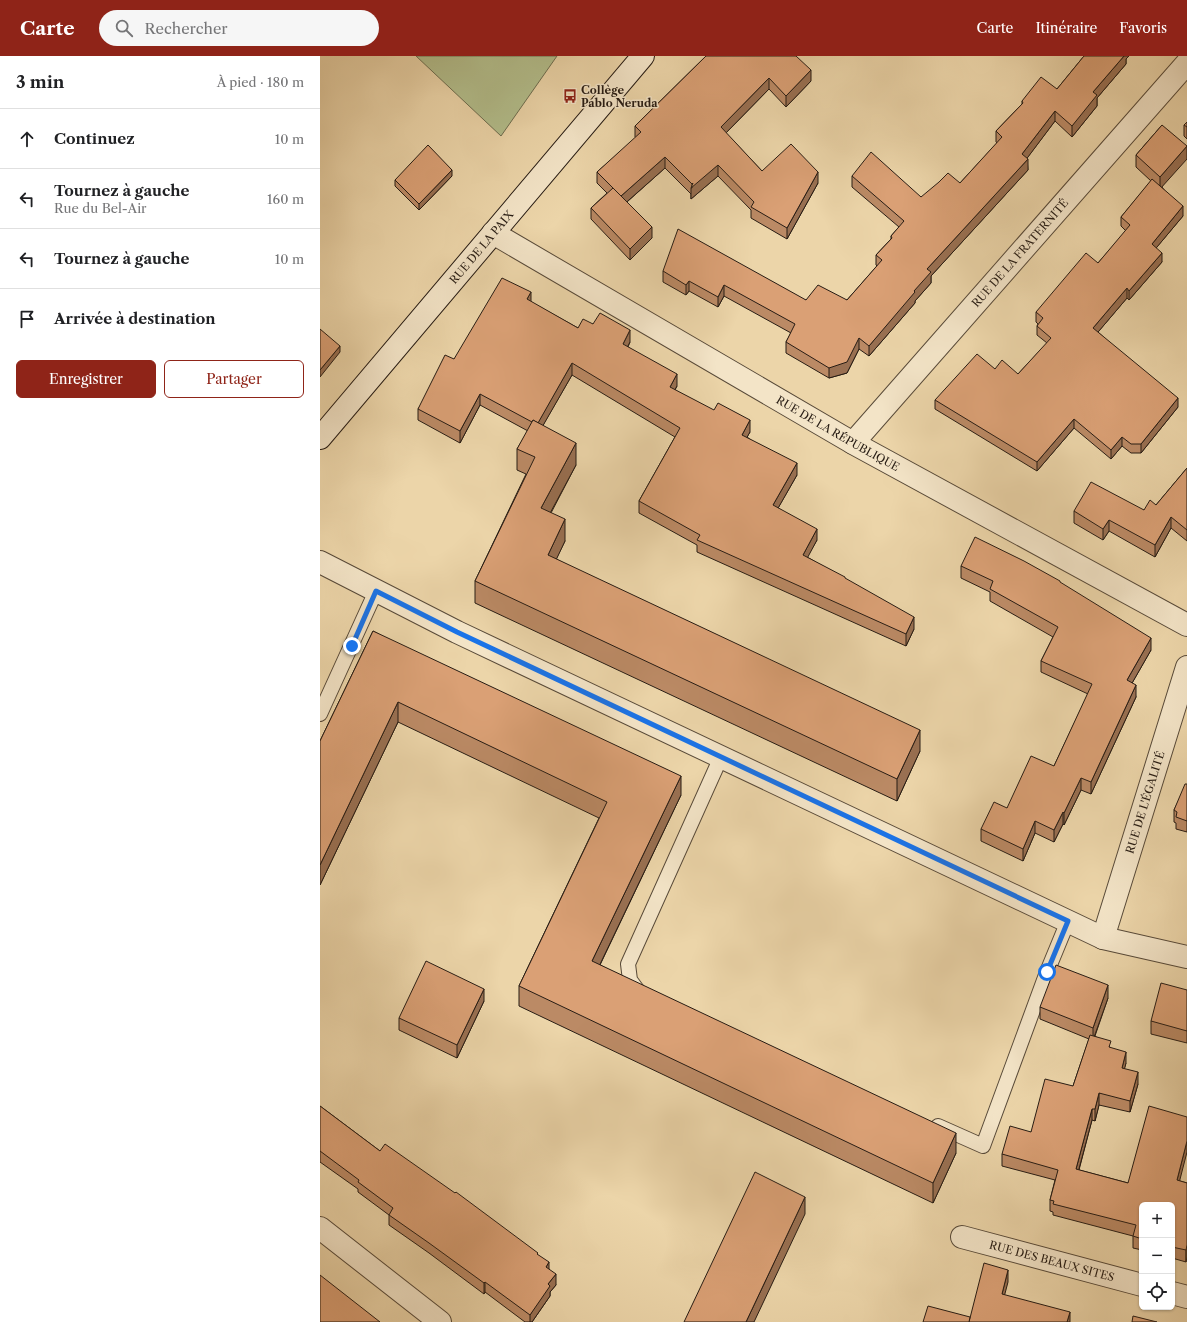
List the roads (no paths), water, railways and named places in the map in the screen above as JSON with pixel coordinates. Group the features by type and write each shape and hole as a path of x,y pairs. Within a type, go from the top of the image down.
{"street":[{"name":"RUE DE LA PAIX","path":"320,438 642,56"},
{"name":"RUE DE LA FRATERNITÉ","path":"853,443 1187,63"},
{"name":"RUE DE LA RÉPUBLIQUE","path":"493,233 853,443 1187,625"},
{"path":"320,562 457,632 1103,938 1187,957"},
{"name":"RUE DE L'ÉGALITÉ","path":"1103,938 1187,667"},
{"path":"320,1228 440,1322"},
{"name":"RUE DES BEAUX SITES","path":"962,1237 1139,1284"},
{"path":"1175,1294 1187,1297"}],"lane":[{"path":"320,714 376,591"},
{"path":"655,1001 640,995 630,980 628,964 721,757"},
{"path":"925,1120 983,1146 1047,972 1068,921"}],"place":[{"name":"Collège Pablo Neruda","path":"570,96"}]}
